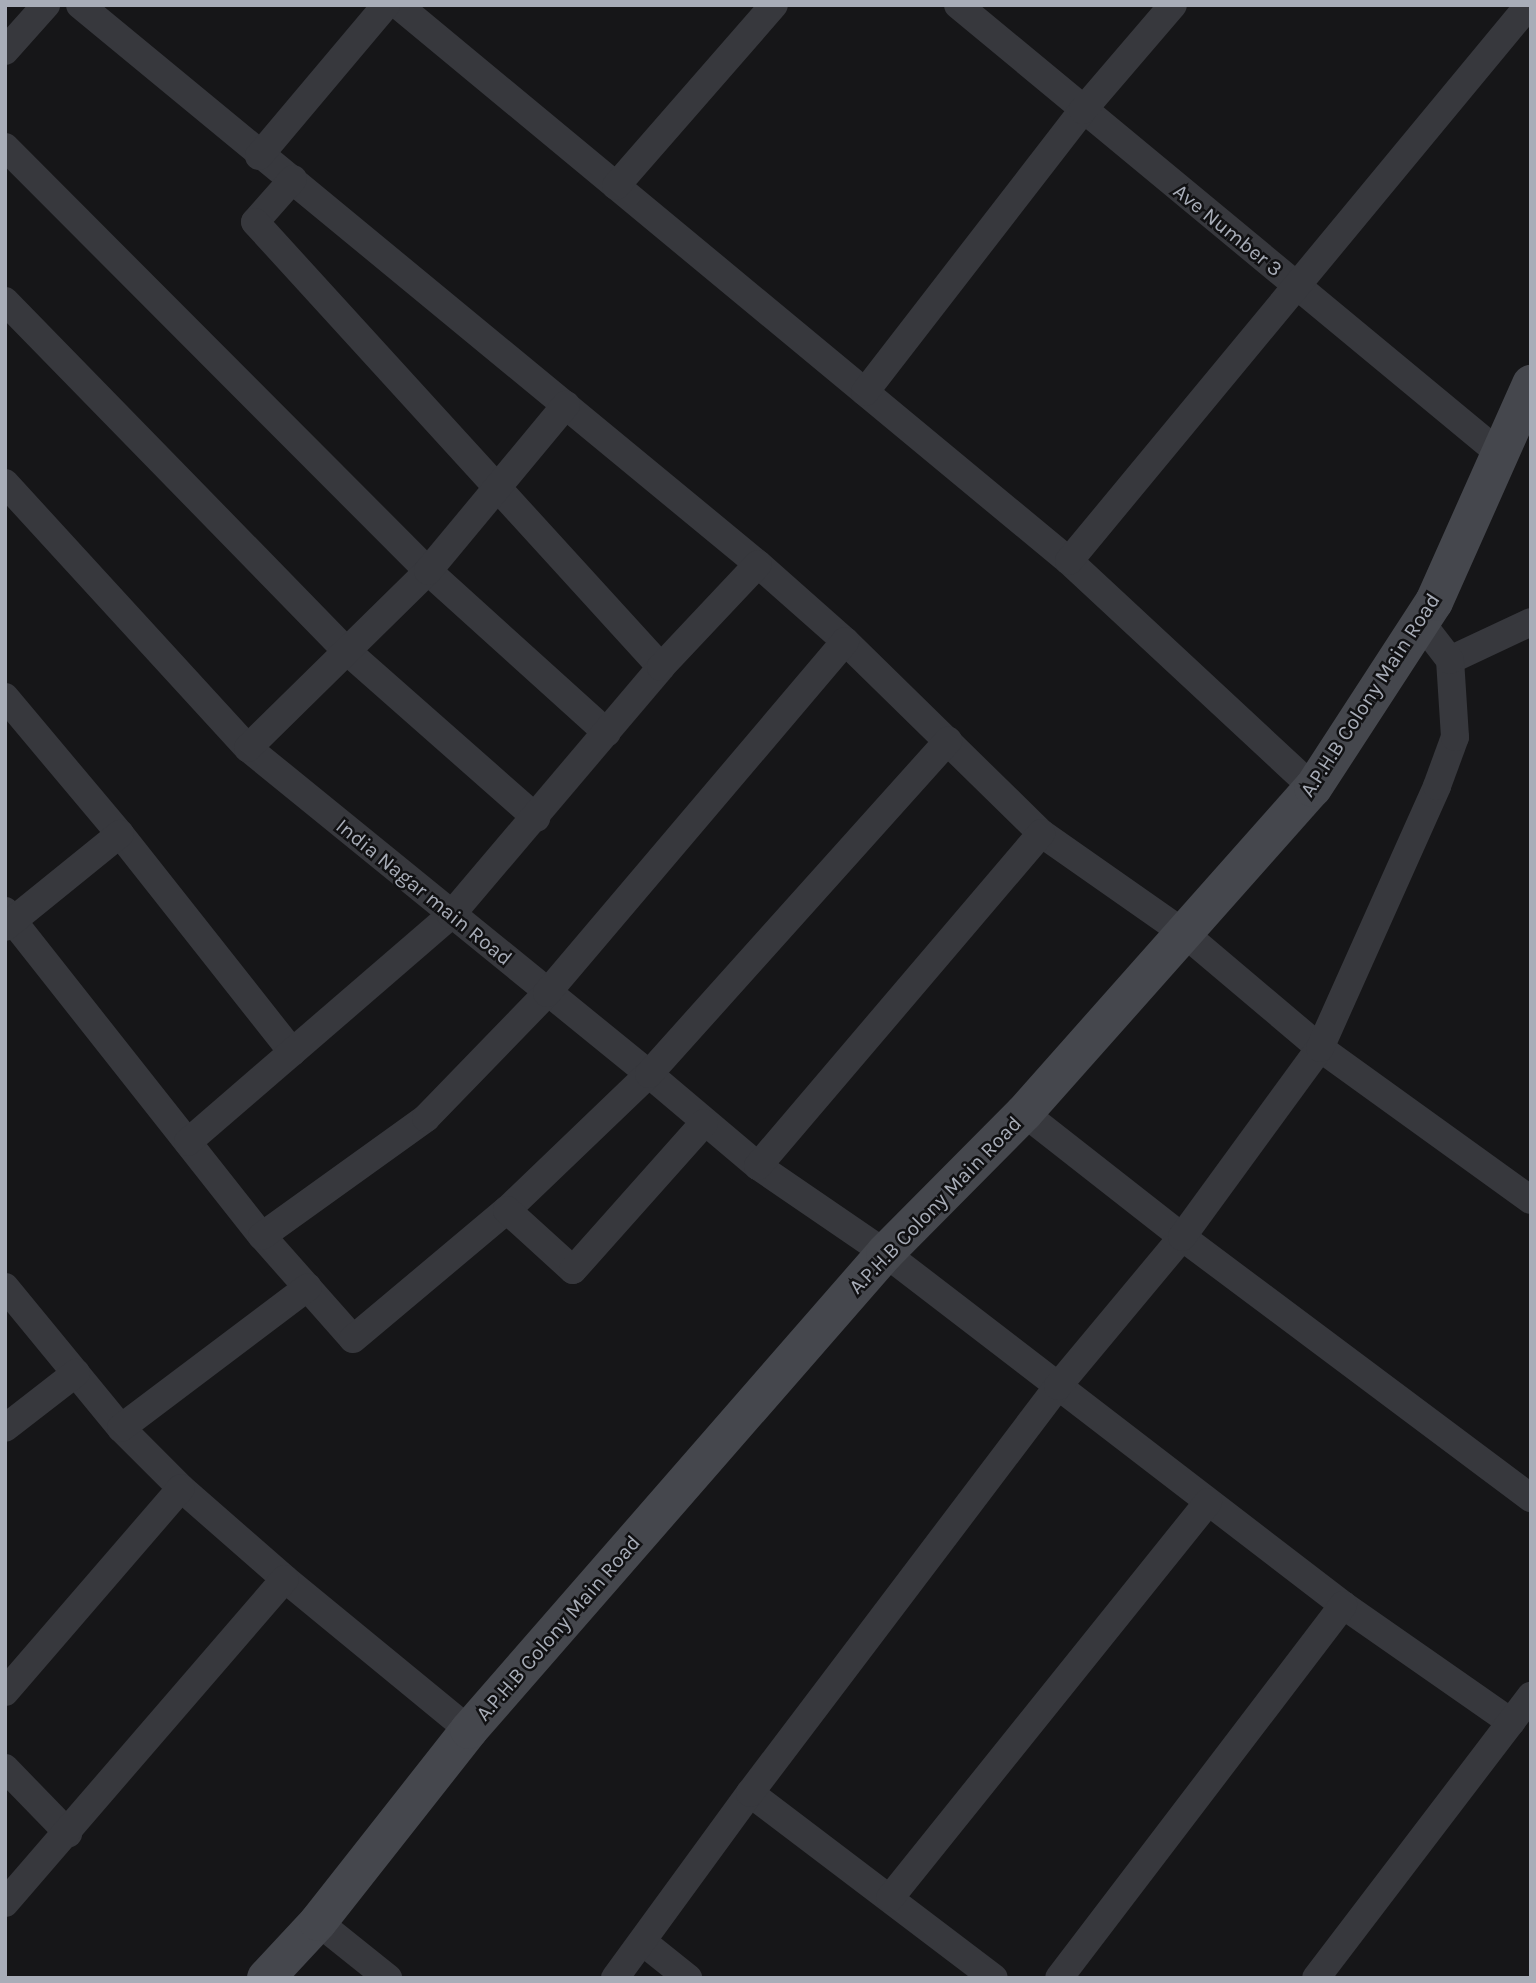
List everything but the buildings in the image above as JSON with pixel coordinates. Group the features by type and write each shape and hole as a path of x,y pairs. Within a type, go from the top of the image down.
{"street":[{"path":"5,51 46,5"},
{"path":"80,5 259,156 293,179 758,564 845,641 1041,833 1185,934 1320,1048 1531,1200"},
{"path":"259,156 386,5"},
{"path":"398,5 1069,561 1313,788"},
{"path":"616,186 774,5"},
{"name":"Ave Number 3","path":"958,5 1499,453"},
{"path":"865,392 1083,110 1173,5"},
{"path":"1069,561 1529,5"},
{"path":"5,147 428,570 607,733"},
{"path":"293,179 254,222 661,667"},
{"path":"5,301 348,652 536,818"},
{"name":"A.P.H.B Colony Main Road","path":"266,1978 318,1922 469,1730 885,1253 1024,1113 1313,788 1434,602 1531,384"},
{"path":"248,748 428,570 566,405"},
{"name":"India Nagar main Road","path":"5,483 248,748 649,1074 758,1167 885,1253 1343,1605 1511,1722"},
{"path":"188,1142 451,915 536,818 661,667 758,564"},
{"path":"615,1978 750,1793 1058,1386 1182,1237 1320,1048 1437,786 1455,737 1450,660 1420,621"},
{"path":"1450,660 1531,622"},
{"path":"262,1236 426,1118 547,993 845,641"},
{"path":"5,697 120,834 292,1052"},
{"path":"120,834 8,919 262,1236 353,1339 507,1210 649,1074 948,741"},
{"path":"758,1167 1041,833"},
{"path":"1024,1113 1182,1237 1531,1498"},
{"path":"507,1210 573,1270 704,1123"},
{"path":"5,1287 121,1428 181,1488 285,1579 469,1730"},
{"path":"121,1428 308,1287"},
{"path":"5,1428 76,1373"},
{"path":"5,1692 181,1488"},
{"path":"890,1898 1208,1502"},
{"path":"5,1903 285,1579"},
{"path":"1059,1978 1343,1605"},
{"path":"1315,1978 1531,1696"},
{"path":"5,1769 68,1833"},
{"path":"750,1793 994,1978"},
{"path":"318,1922 388,1978"},
{"path":"643,1942 688,1978"}]}
